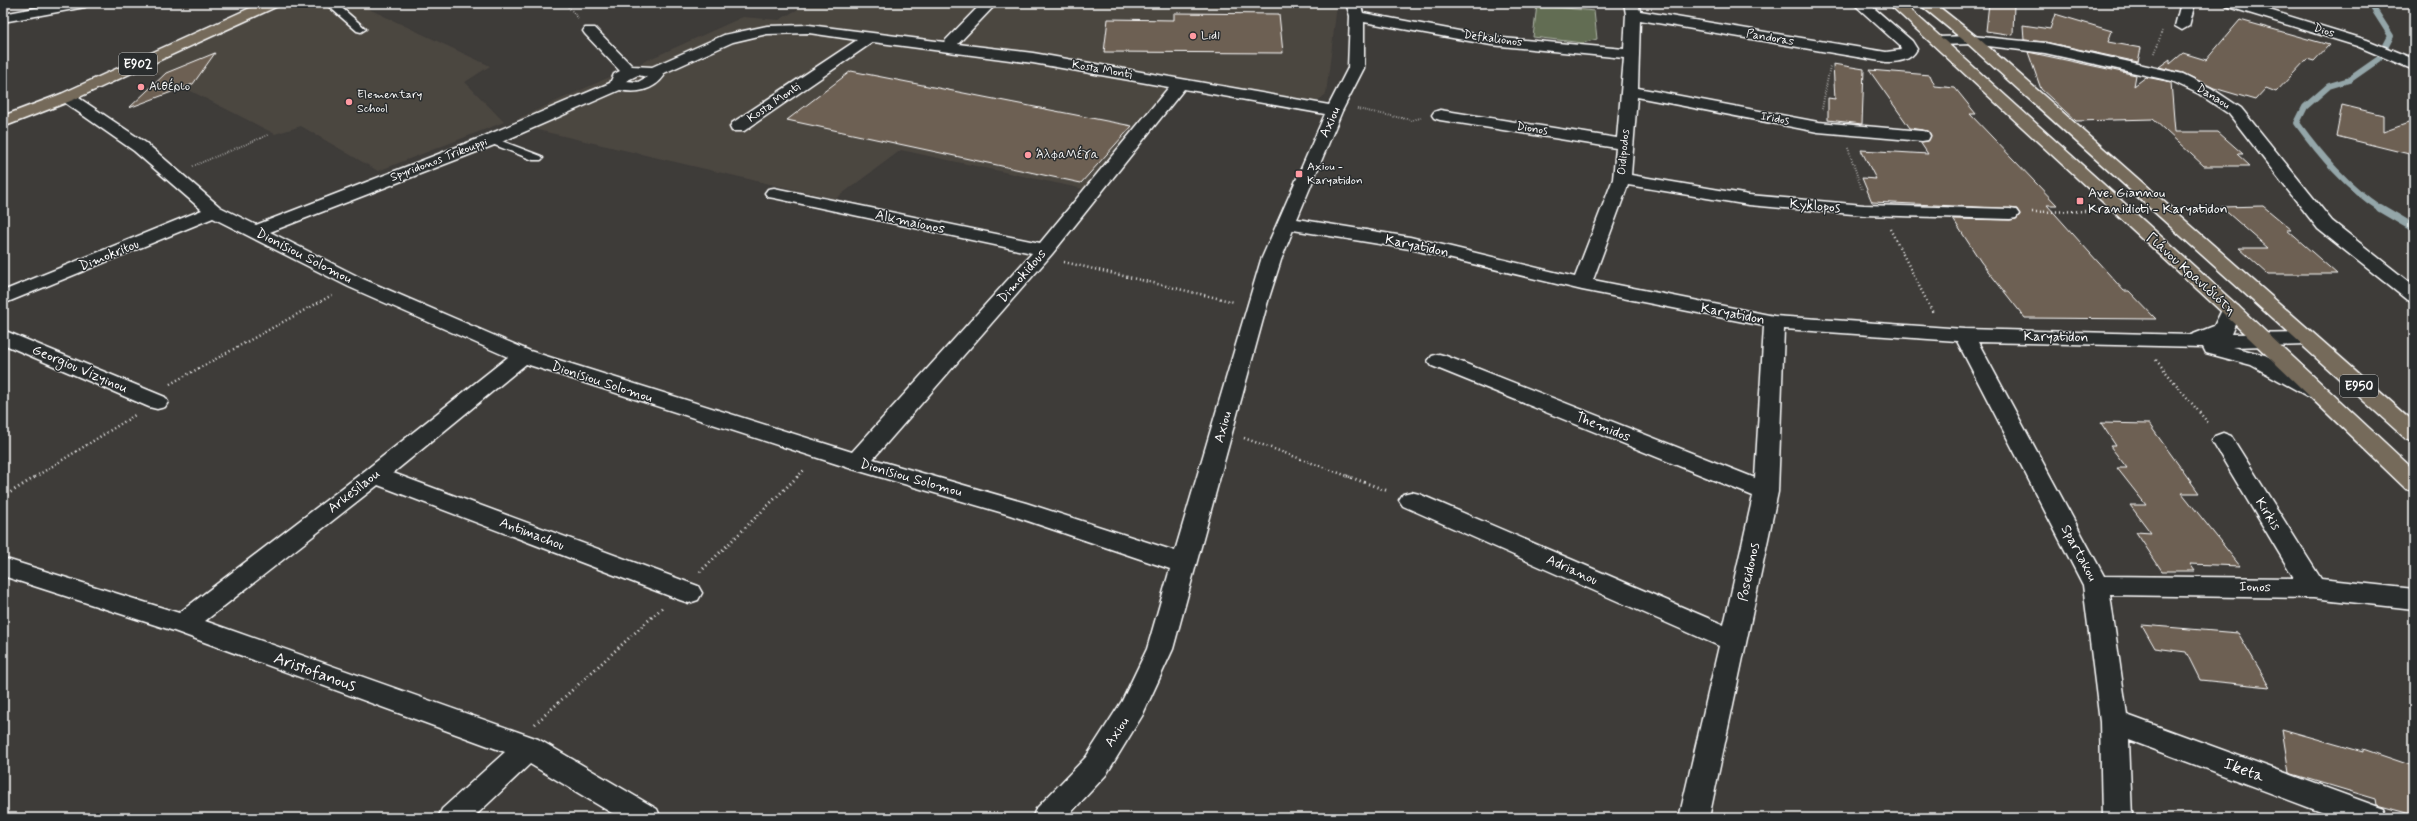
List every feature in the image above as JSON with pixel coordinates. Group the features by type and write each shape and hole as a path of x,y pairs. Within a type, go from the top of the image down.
{"main road":[{"name":"E902","path":"3,122 67,97 272,3"},
{"name":"Γιάνου Κρανιδιότη","path":"1895,3 2231,310 2414,484"},
{"name":"Γιάνου Κρανιδιότη","path":"1925,3 1972,40 2414,434"}],"street":[{"path":"3,18 85,3"},
{"path":"948,46 990,3"},
{"path":"1347,3 1355,10"},
{"path":"2182,26 2188,3"},
{"name":"Dios","path":"2231,3 2362,44 2408,62"},
{"name":"Pandoras","path":"1632,8 1886,57 1898,57 1907,53 1909,49 1907,44 1862,5"},
{"name":"Oidipodos","path":"1582,284 1622,179 1630,91 1632,8"},
{"name":"Defkalionos","path":"1355,10 1491,41 1631,54"},
{"name":"Axiou","path":"1047,818 1096,766 1132,708 1160,650 1256,307 1271,260 1336,108 1356,68 1355,10"},
{"name":"Kosta Monti","path":"625,78 629,87 647,84 656,76 653,72 728,38 767,30 809,29 869,38 948,46 1033,58 1180,84 1336,108"},
{"path":"590,31 625,78"},
{"name":"Kosta Monti","path":"738,127 869,38"},
{"name":"Danaou","path":"1937,41 1972,40 2045,48 2177,77 2235,110 2325,225 2414,296"},
{"name":"Spyridonos Trikouppi","path":"257,231 491,140 625,78"},
{"name":"Dimokidous","path":"857,462 1043,253 1180,84"},
{"name":"Iridos","path":"1630,91 1818,127 1922,136"},
{"name":"Dionisiou Solomou","path":"67,97 140,147 214,211 257,231 356,283 523,356 857,462 1018,510 1185,564"},
{"name":"Dionos","path":"1440,115 1624,144"},
{"name":"Kyklopos","path":"1622,179 1750,200 1874,210 2010,214"},
{"name":"Alkmaionos","path":"774,193 1043,253"},
{"name":"Dimokritou","path":"3,298 214,211"},
{"name":"Karyatidon","path":"1287,223 1410,243 1582,284 1774,322 1954,334 2187,341 2305,338"},
{"name":"Karyatidon","path":"2187,341 2223,330 2231,310"},
{"name":"Poseidonos","path":"1694,818 1766,492 1774,322"},
{"name":"Spartakou","path":"1954,334 2096,585 2114,722 2117,818"},
{"name":"Georgiou Vizyinou","path":"3,336 151,400"},
{"name":"Karyatidon","path":"2187,341 2258,360 2315,391"},
{"name":"Arkesilaou","path":"182,624 375,475 523,356"},
{"name":"Themidos","path":"1439,361 1766,492"},
{"name":"Kirkis","path":"2223,441 2314,588"},
{"name":"Antimachou","path":"375,475 689,593"},
{"name":"Adrianou","path":"1411,500 1734,641"},
{"name":"Aristofanous","path":"3,567 182,624 528,748 646,818"},
{"name":"Ionos","path":"2096,585 2314,588 2414,599"},
{"name":"Iketa","path":"2114,722 2373,818"},
{"path":"453,818 528,748"}],"lane":[{"path":"330,3 361,29"},
{"path":"491,140 537,158"}],"path":[{"path":"2148,70 2162,31 2182,26"},
{"path":"1818,127 1834,48"},
{"path":"1336,108 1411,120 1440,115"},
{"path":"1842,129 1874,210 1954,334"},
{"path":"172,175 268,135"},
{"path":"2010,214 2038,211 2121,210"},
{"path":"1043,253 1256,307"},
{"path":"3,497 151,400 356,283"},
{"path":"2138,339 2223,441"},
{"path":"1222,430 1411,500"}],"shaded area":[{"name":"Elementary School","path":"288,3 356,3 490,66 465,82 504,122 378,171 301,126 275,134 144,67"},
{"path":"809,3 1336,3 1337,5 1326,94 1314,104 1174,78 1084,189 901,150 835,199 529,128 519,118 743,17 779,20"}],"green space":[{"path":"1537,5 1594,11 1597,39 1583,43 1533,37"}],"building":[{"path":"1989,3 2014,3 2013,35 1986,31"},
{"name":"Lidl","path":"1174,13 1279,14 1283,53 1104,52 1108,19 1174,20"},
{"path":"2055,14 2112,31 2108,42 2141,48 2138,62 2045,42 2024,40 2023,25 2050,29"},
{"path":"2240,20 2329,45 2314,61 2307,59 2276,92 2266,88 2255,100 2214,88 2183,73 2159,67 2170,59 2170,64 2183,53 2206,60"},
{"path":"2028,52 2136,75 2134,86 2146,77 2171,82 2175,132 2218,132 2243,154 2237,154 2250,166 2204,166 2153,119 2076,121 2041,89"},
{"path":"215,53 193,84 129,108 166,73"},
{"path":"1833,64 1864,69 1862,124 1828,120 1828,98 1835,99"},
{"path":"1869,70 1930,75 1935,86 1955,88 1976,114 1970,114 2057,205 2047,205 2124,291 2129,291 2156,319 2025,318 1981,262 1953,219 2010,220 2016,219 2020,215 2017,209 1872,202 1862,178 1876,179 1861,150 1928,154 1920,142 1928,141 1931,135 1928,131 1910,128"},
{"name":"ΆλφαΜέγα","path":"851,71 1132,126 1081,183 787,120"},
{"path":"2342,105 2383,115 2383,132 2414,121 2414,149 2410,148 2409,154 2336,136"},
{"path":"2263,206 2292,230 2287,230 2337,274 2268,274 2239,248 2268,248 2221,207"},
{"path":"2101,423 2149,424 2199,493 2182,493 2240,566 2190,564 2195,571 2162,571 2136,532 2151,533 2130,505 2146,505 2117,468 2127,468 2110,446 2116,446"},
{"path":"2142,625 2238,633 2270,687 2200,680 2186,652 2155,648"},
{"path":"2282,729 2363,752 2363,749 2410,765 2414,776 2414,815 2377,805 2376,799 2289,773"}],"waterway":[{"path":"2370,3 2391,36 2379,59 2349,80 2329,86 2305,107 2297,123 2335,170 2357,191 2381,209"},
{"path":"2380,208 2414,228"}],"place":[{"name":"Lidl","path":"1193,36"},
{"name":"Αιθέριο","path":"141,87"},
{"name":"Elementary School","path":"349,102"},
{"name":"ΆλφαΜέγα","path":"1028,155"},
{"name":"Axiou - Karyatidon","path":"1299,174"},
{"name":"Ave. Giannou Kranidioti - Karyatidon","path":"2080,201"}]}
